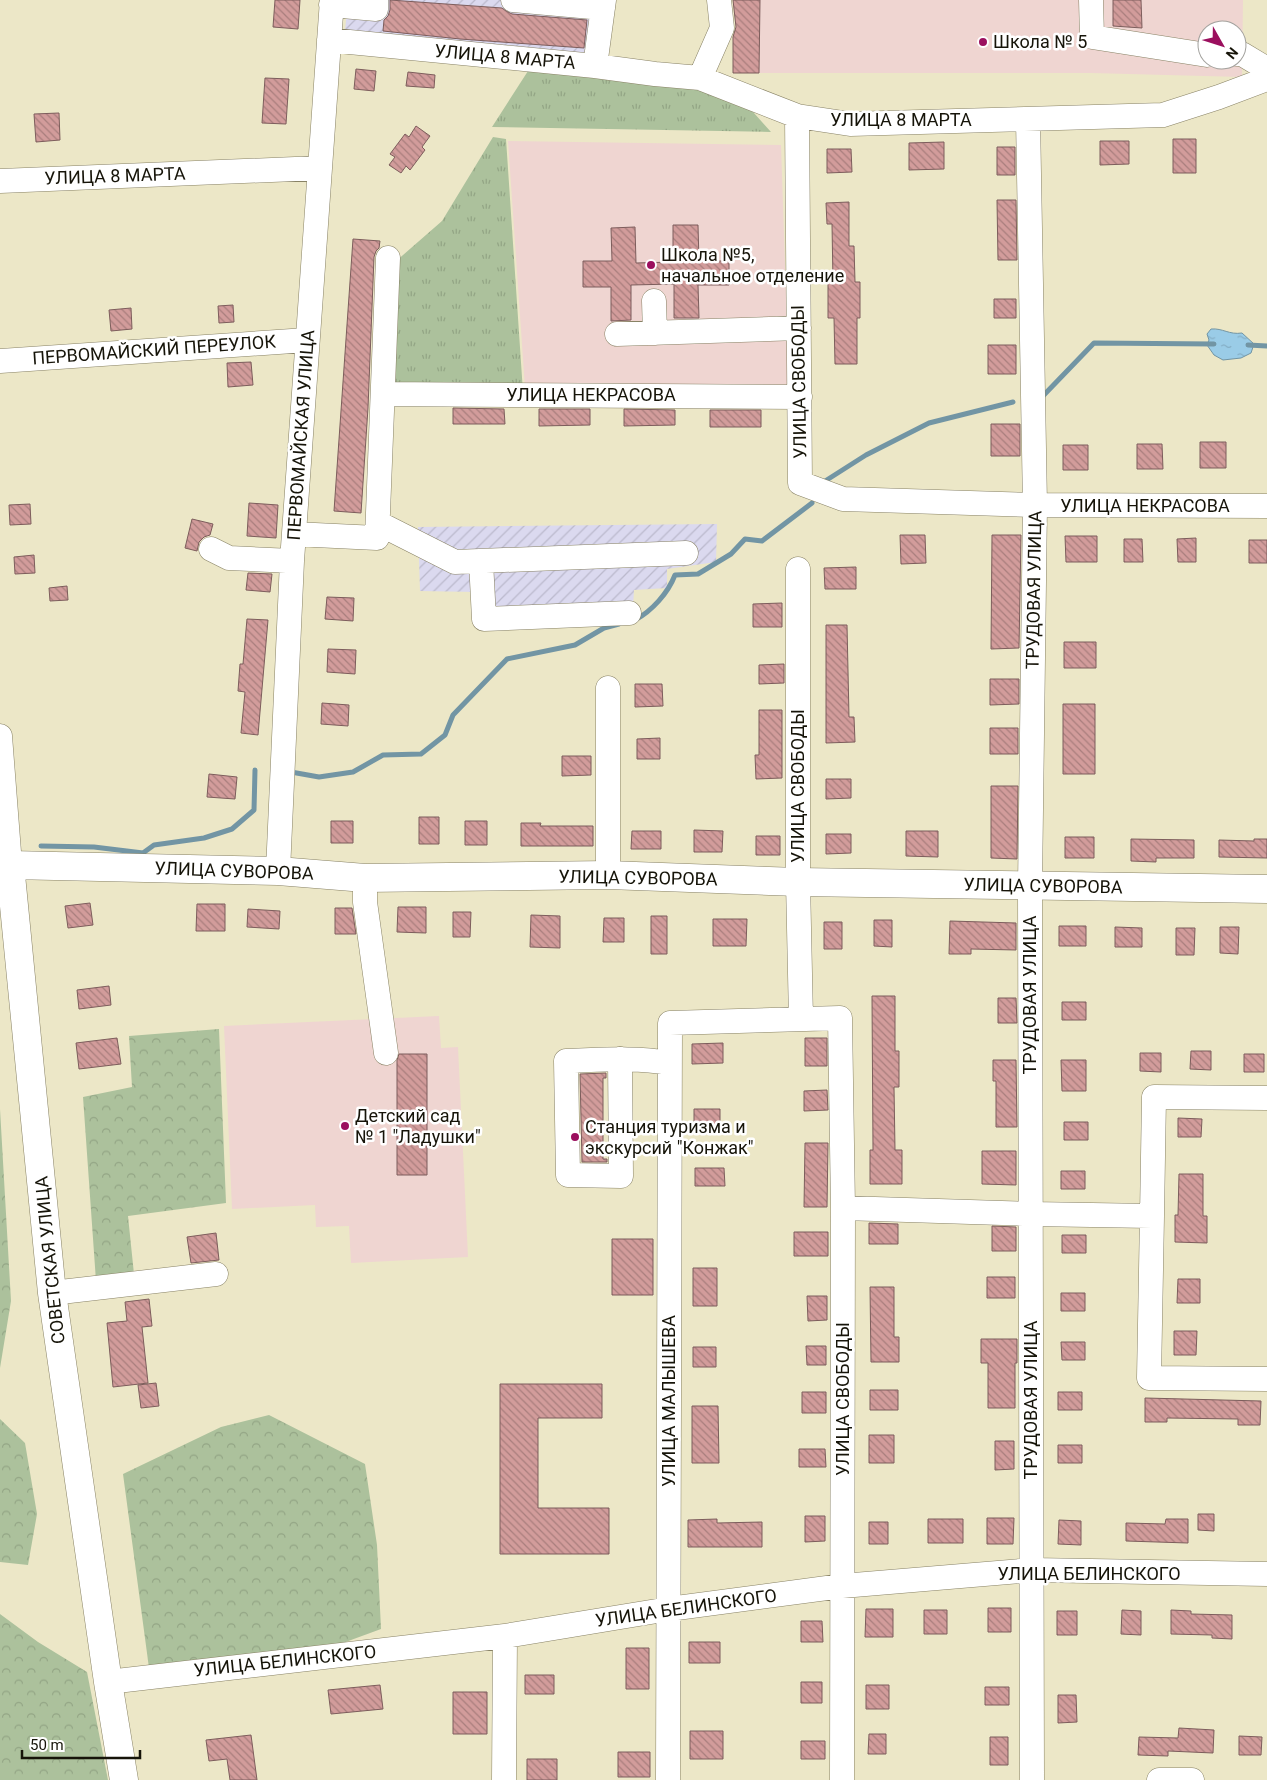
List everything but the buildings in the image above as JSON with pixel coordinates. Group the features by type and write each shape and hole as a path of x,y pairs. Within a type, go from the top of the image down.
{"main road":[{"name":"УЛИЦА СУВОРОВА","path":"5,865 278,871 365,878 608,875 798,882 1267,889"},
{"name":"СОВЕТСКАЯ УЛИЦА","path":"5,865 52,1293 124,1780"}],"street":[{"path":"331,3 376,9 376,0"},
{"path":"513,0 603,4 595,66"},
{"path":"700,78 722,28 719,0"},
{"path":"1091,0 1092,37 1197,53"},
{"name":"ПЕРВОМАЙСКАЯ УЛИЦА","path":"278,871 292,561 331,3"},
{"name":"УЛИЦА 8 МАРТА","path":"329,40 700,78 797,116 850,124 1163,114 1219,97 1267,79"},
{"path":"1247,57 1267,69"},
{"name":"УЛИЦА СВОБОДЫ","path":"797,116 800,483 843,499"},
{"name":"ТРУДОВАЯ УЛИЦА","path":"1028,119 1035,506 1030,886 1032,1780"},
{"name":"УЛИЦА 8 МАРТА","path":"0,181 319,168"},
{"path":"294,534 377,538 388,258"},
{"path":"654,301 655,332"},
{"path":"617,334 799,328"},
{"name":"ПЕРВОМАЙСКИЙ ПЕРЕУЛОК","path":"0,361 308,340"},
{"name":"УЛИЦА НЕКРАСОВА","path":"383,394 800,397"},
{"name":"УЛИЦА НЕКРАСОВА","path":"843,499 1035,506 1267,506"},
{"path":"378,523 455,562 686,553"},
{"path":"211,549 229,558 292,561"},
{"path":"481,561 484,619 629,613"},
{"name":"УЛИЦА СВОБОДЫ","path":"798,569 798,882 801,1019 840,1018 843,1208 842,1780"},
{"path":"608,688 608,875"},
{"name":"СОВЕТСКАЯ УЛИЦА","path":"0,736 5,865"},
{"path":"365,878 365,902 386,1053"},
{"name":"УЛИЦА МАЛЫШЕВА","path":"668,1780 670,1023 801,1019"},
{"path":"620,1059 621,1176 568,1175 566,1060 620,1059 669,1063"},
{"path":"1267,1098 1154,1097 1149,1378 1267,1379"},
{"path":"843,1208 1152,1216"},
{"path":"52,1293 216,1274"},
{"name":"УЛИЦА БЕЛИНСКОГО","path":"108,1682 505,1636 669,1609 842,1586 1032,1570 1267,1574"},
{"path":"504,1780 505,1636"},
{"path":"1159,1780 1192,1780"}],"shaded area":[{"path":"348,0 580,0 597,2 591,56 345,31"},
{"name":"Школа № 5","path":"760,0 1243,0 1243,20 1197,20 1197,70 1242,70 1242,77 1091,73 759,73"},
{"name":"Школа №5, начальное отделение","path":"508,141 781,145 789,385 525,388"},
{"path":"717,524 716,562 667,569 667,588 634,590 633,607 477,611 476,592 420,591 418,527"},
{"name":"Детский сад № 1 \"Ладушки\"","path":"439,1016 441,1048 458,1047 468,1257 351,1263 349,1226 316,1227 315,1205 232,1209 224,1026"}],"green space":[{"path":"528,71 693,87 746,104 771,132 492,127"},
{"path":"493,137 506,139 523,392 391,386 395,262 442,221"},
{"path":"219,1029 226,1203 128,1216 134,1274 96,1281 83,1097 132,1087 129,1036"},
{"path":"0,1109 11,1301 0,1368"},
{"path":"269,1415 365,1464 377,1545 381,1629 332,1647 149,1668 123,1474 221,1427"},
{"path":"0,1419 25,1443 37,1514 28,1565 0,1562"},
{"path":"0,1614 38,1642 87,1672 108,1780 0,1780"}],"water":[{"path":"1211,329 1242,333 1254,344 1251,353 1241,358 1223,360 1214,355 1207,345 1209,340 1207,334"}],"waterway":[{"path":"1041,398 1094,343 1214,344"},
{"path":"1248,345 1267,346"},
{"path":"822,483 866,455 929,423 1013,402"},
{"path":"635,620 659,601 675,575 698,574 731,554 745,539 762,541 812,503"},
{"path":"291,772 319,777 353,772 383,755 421,754 445,735 453,715 507,659 575,645 604,628 619,624"},
{"path":"41,846 94,847 143,853 154,845 204,838 232,829 254,810 255,770"}],"place":[{"name":"Школа № 5","path":"983,42"},
{"name":"Школа №5, начальное отделение","path":"651,265"},
{"name":"Детский сад № 1 \"Ладушки\"","path":"345,1126"},
{"name":"Станция туризма и экскурсий \"Конжак\"","path":"575,1137"}]}
